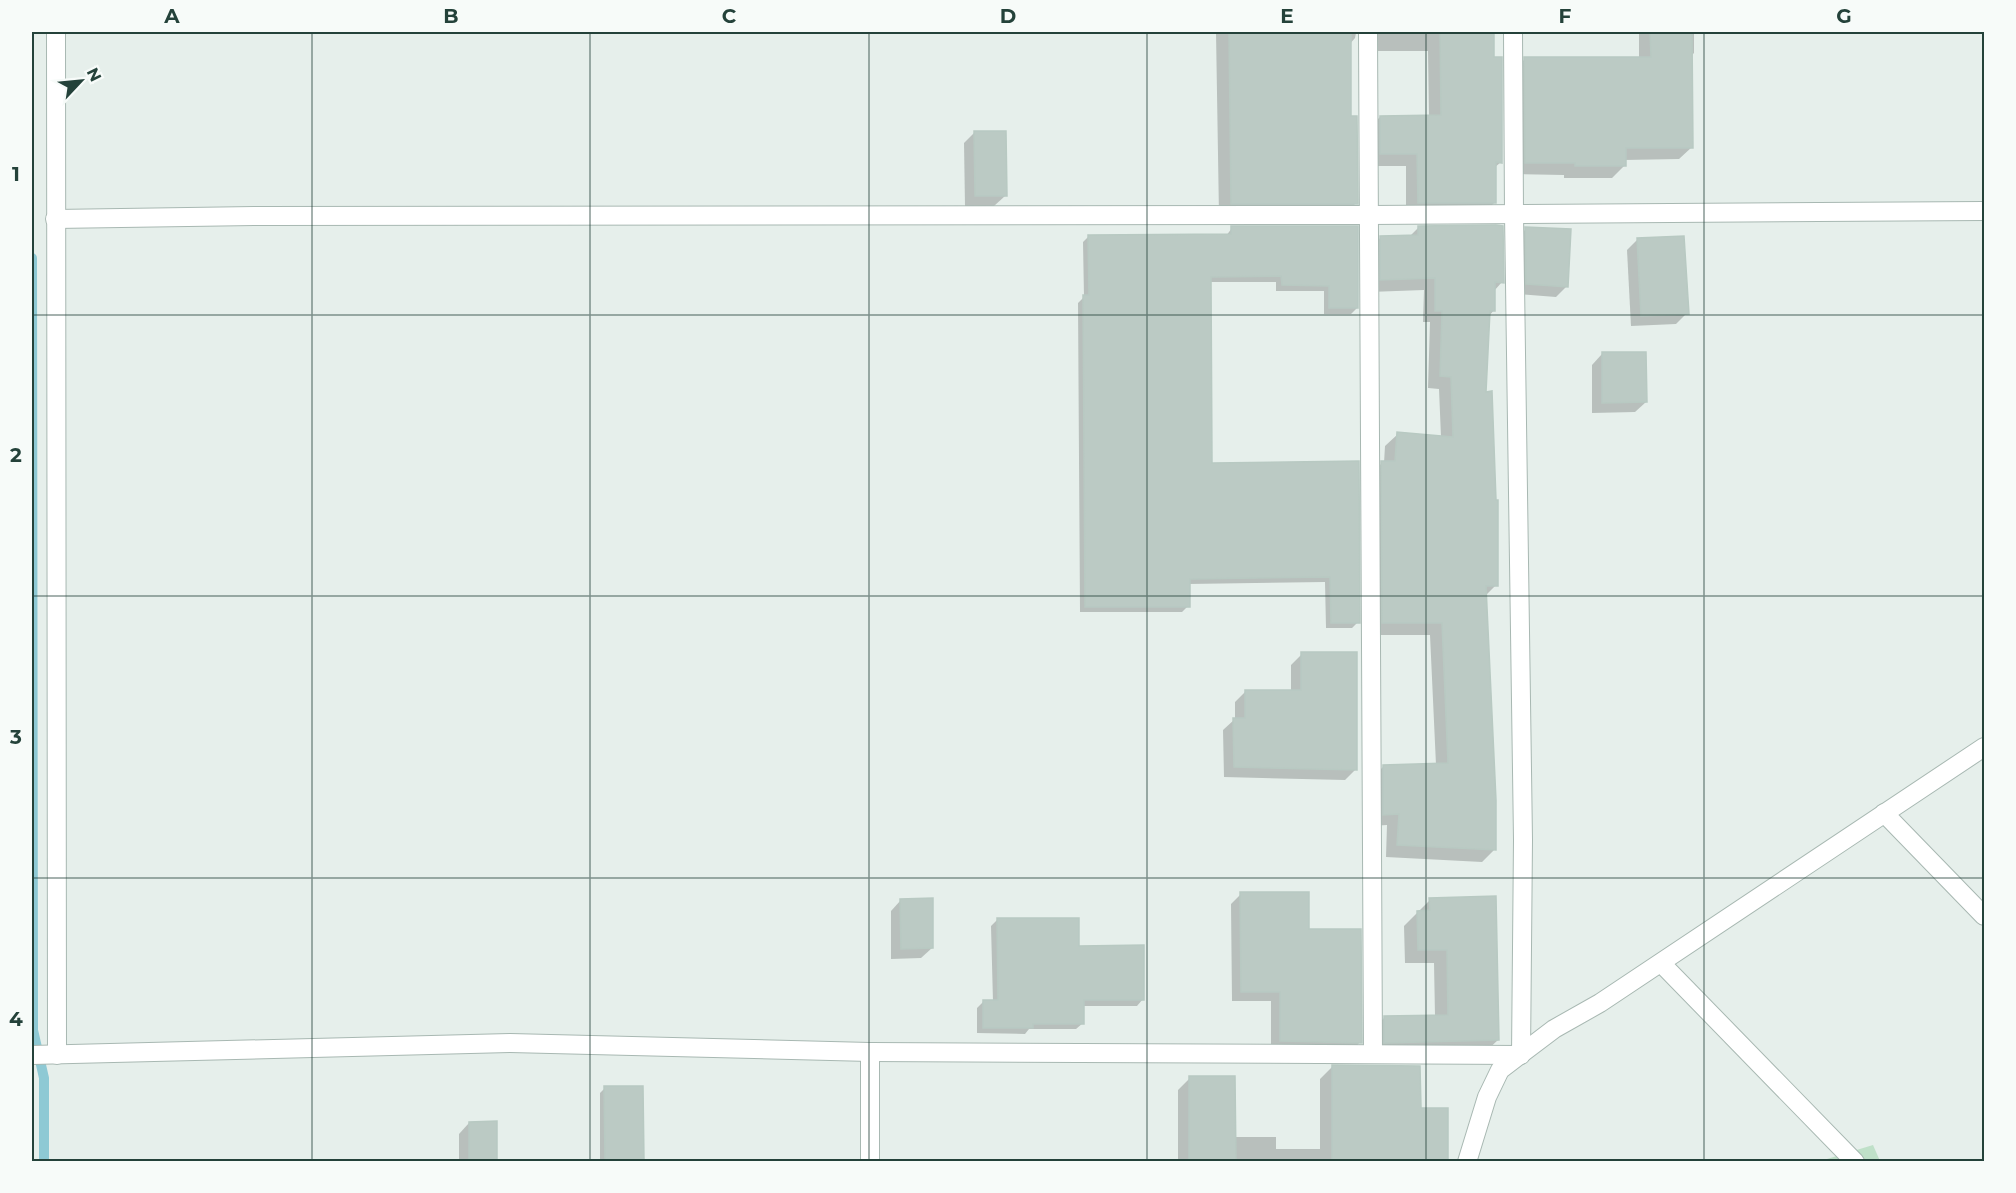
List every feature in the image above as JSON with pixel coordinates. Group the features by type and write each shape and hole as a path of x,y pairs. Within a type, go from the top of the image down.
{"street":[{"path":"56,32 56,1055"},
{"path":"1368,32 1373,1054"},
{"path":"1513,32 1523,840 1521,1055"},
{"path":"55,219 302,216 1369,215 1984,211"},
{"path":"1467,1161 1487,1097 1500,1070 1554,1029 1600,1003 1661,963 1984,747"},
{"path":"1884,813 1984,916"},
{"path":"1661,963 1855,1161"},
{"path":"32,1055 510,1043 870,1052 1521,1055"},
{"path":"870,1052 870,1161"}],"green space":[{"path":"1873,1145 1880,1161 1817,1162"}],"building":[{"path":"1229,32 1351,32 1351,116 1357,116 1358,204 1231,204"},
{"path":"1440,32 1494,32 1494,57 1502,57 1502,163 1496,162 1496,203 1418,203 1417,154 1380,154 1380,116 1441,115"},
{"path":"1650,32 1692,32 1693,148 1626,148 1626,166 1525,163 1524,57 1651,57"},
{"path":"974,131 1006,131 1007,196 975,196"},
{"path":"1231,226 1358,226 1358,308 1329,308 1329,286 1282,285 1281,276 1211,277 1212,463 1359,461 1360,623 1331,623 1330,577 1190,579 1190,607 1085,607 1083,295 1089,295 1088,235 1231,234"},
{"path":"1418,226 1503,226 1504,283 1495,282 1495,311 1490,311 1486,392 1492,391 1496,500 1498,500 1498,586 1486,586 1496,800 1496,850 1397,845 1399,814 1383,815 1383,765 1448,763 1442,623 1382,623 1381,461 1395,461 1397,432 1453,437 1451,377 1440,376 1442,311 1435,311 1435,278 1380,280 1380,236 1418,235"},
{"path":"1525,227 1571,229 1568,287 1526,284"},
{"path":"1684,236 1689,314 1641,316 1637,238"},
{"path":"1602,352 1646,352 1647,402 1602,403"},
{"path":"1301,652 1357,652 1357,770 1234,767 1233,718 1245,718 1245,690 1301,690"},
{"path":"1240,892 1309,892 1309,929 1361,929 1362,1043 1280,1041 1280,992 1241,992"},
{"path":"1496,896 1499,1040 1384,1043 1384,1016 1448,1015 1447,950 1418,950 1417,911 1430,910 1429,898"},
{"path":"933,898 933,948 901,949 900,899"},
{"path":"997,918 1079,918 1079,946 1144,945 1144,1000 1084,1000 1084,1024 1033,1024 1033,1028 983,1028 983,1000 998,1000"},
{"path":"1332,1065 1420,1066 1421,1108 1448,1108 1448,1161 1332,1161"},
{"path":"1189,1076 1235,1076 1236,1161 1189,1161"},
{"path":"604,1086 643,1086 644,1161 605,1161"},
{"path":"497,1121 497,1161 469,1161 469,1122"}],"waterway":[{"path":"32,258 33,1030 44,1078 44,1162"}]}
